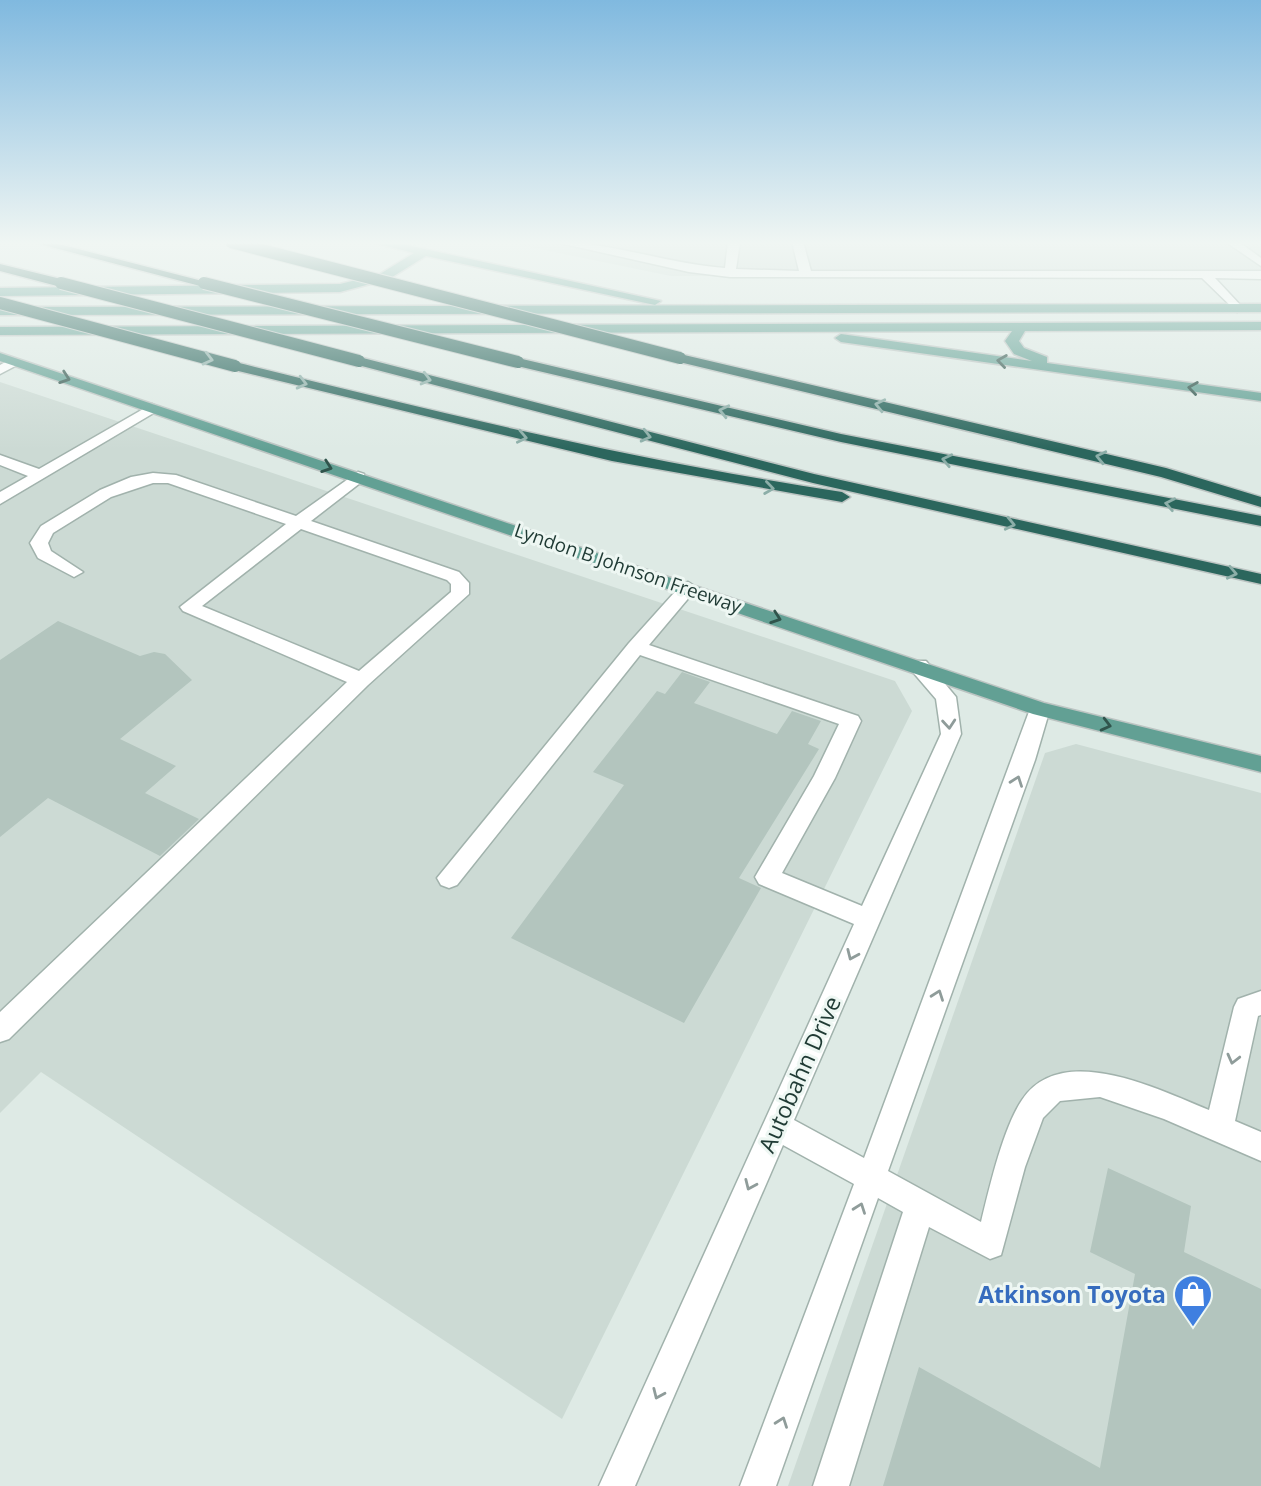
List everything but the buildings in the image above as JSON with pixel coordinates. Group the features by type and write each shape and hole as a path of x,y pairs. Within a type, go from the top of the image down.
{"highway":[{"path":"31,311 496,432 730,482 968,515"},
{"path":"169,311 724,456 968,515 1261,579"},
{"path":"317,311 518,362 855,441 1261,520"},
{"path":"499,311 680,358 1166,472 1261,502"}],"main road":[{"path":"0,321 59,317 84,311"},
{"path":"494,329 604,318 621,311"},
{"path":"702,311 778,327 1261,397"},
{"path":"0,331 1261,326"},
{"path":"1021,327 1013,341 1018,351 1070,371"},
{"name":"Lyndon B Johnson Freeway","path":"0,357 1040,709 1261,764"}],"street":[{"path":"0,370 16,362"},
{"path":"0,499 152,408"},
{"path":"0,460 40,475"},
{"path":"0,1030 361,680 460,594 460,583 453,576 170,478 151,476 130,480 47,530 38,543 44,554 74,572"},
{"path":"358,477 189,607 361,680"},
{"path":"449,878 636,647 688,588"},
{"path":"636,647 851,720 824,778 767,877 868,919"},
{"name":"Autobahn Drive","path":"617,1486 951,734 946,697 919,666"},
{"path":"758,1486 1024,760 1040,709"},
{"path":"1219,1128 1247,1007 1261,1003"},
{"path":"776,1125 989,1244 1010,1167 1032,1109 1054,1088 1100,1084 1219,1128 1261,1147"},
{"path":"831,1486 920,1205"}],"shaded area":[{"path":"0,382 895,681 912,711 562,1419 41,1072 0,1113"},
{"path":"1076,744 1261,793 1261,1486 788,1486 1045,753"}],"place":[{"name":"Atkinson Toyota","path":"1193,1328"}]}
